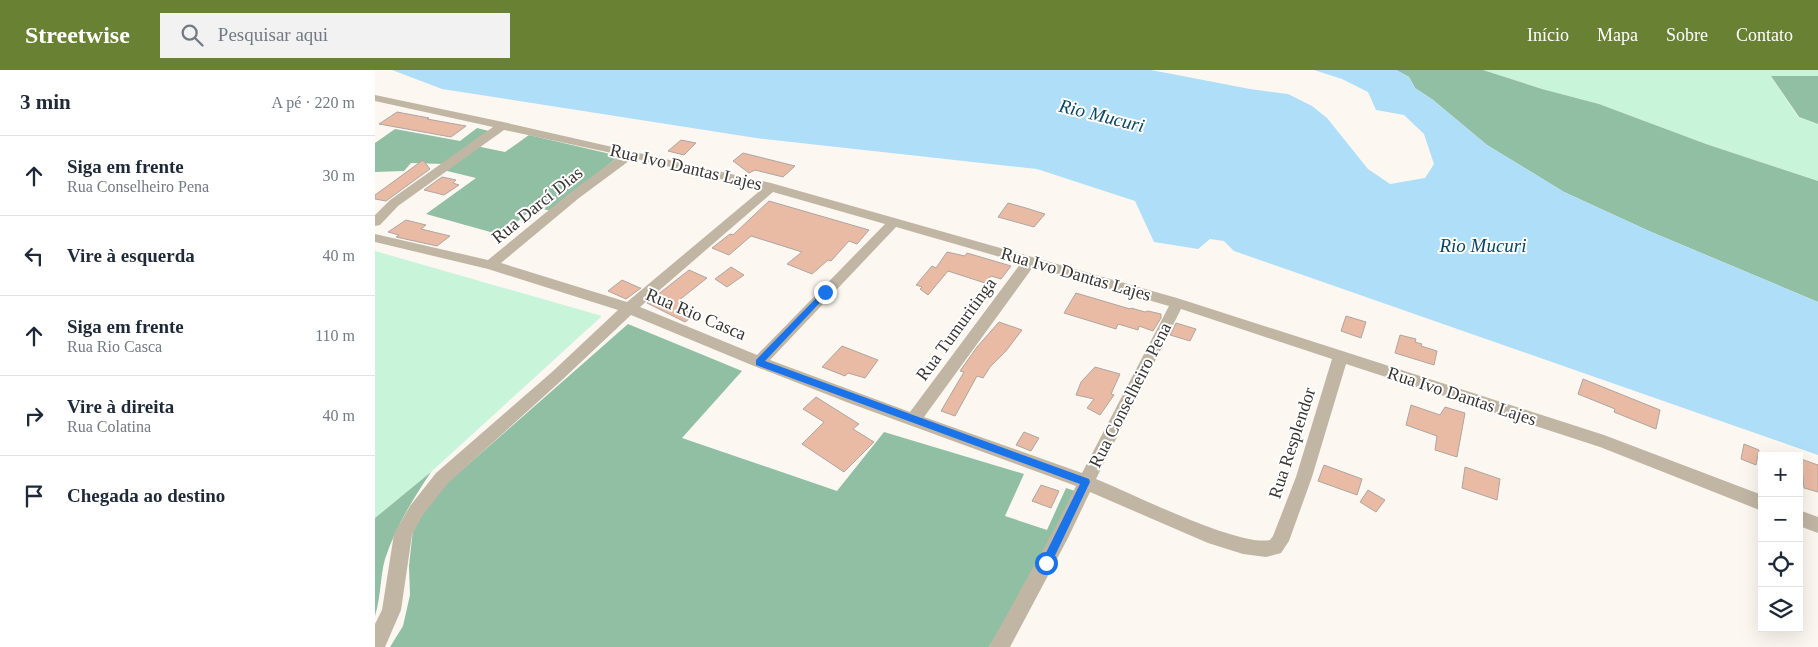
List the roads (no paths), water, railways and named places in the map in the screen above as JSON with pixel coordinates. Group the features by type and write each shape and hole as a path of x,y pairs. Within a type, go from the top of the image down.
{"street":[{"name":"Rua Ivo Dantas Lajes","path":"375,98 631,154 771,188 1177,303 1604,442 1758,501"},
{"path":"375,222 394,203 503,125"},
{"name":"Rua Darcí Dias","path":"490,265 575,195 631,154"},
{"path":"375,647 391,610 403,534 416,511 442,478 557,376 629,308 771,188"},
{"path":"759,362 894,222"},
{"name":"Rua Rio Casca","path":"375,238 490,265 629,308 759,362 855,399 996,448 1086,482 1208,535 1243,546 1266,549 1275,547 1280,541"},
{"name":"Rua Tumuritinga","path":"914,419 1030,262"},
{"name":"Rua Conselheiro Pena","path":"999,647 1046,563 1177,303"},
{"name":"Rua Resplendor","path":"1280,541 1304,477 1339,357"},
{"path":"1803,519 1818,525"}],"water":[{"name":"Rio Mucuri","path":"392,70 1151,70 1250,89 1288,94 1312,106 1327,118 1368,169 1390,184 1425,178 1434,164 1424,134 1404,115 1376,110 1368,92 1342,79 1314,70 1396,70 1409,77 1415,88 1433,100 1487,145 1564,192 1649,231 1818,302 1818,455 1234,251 1224,241 1210,239 1198,249 1154,242 1135,201 1037,169 756,138 442,89"}]}
